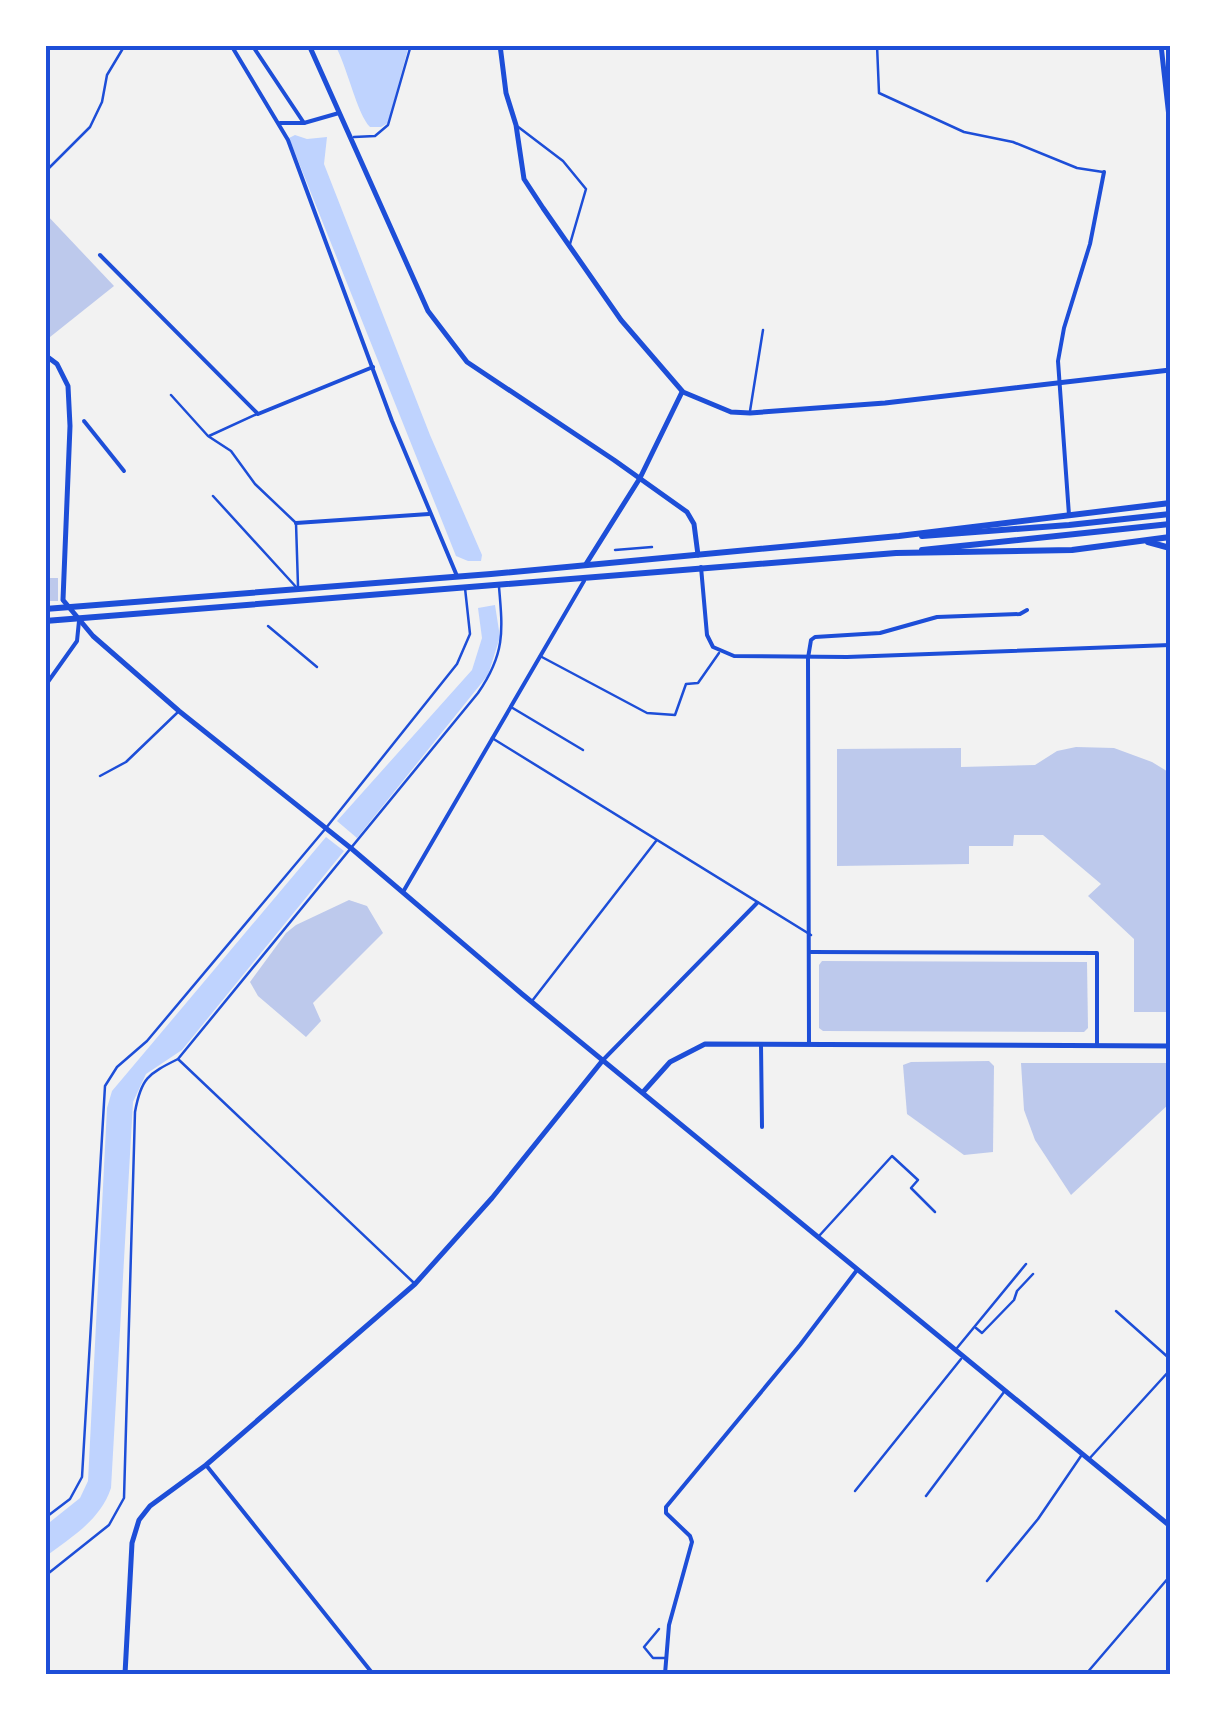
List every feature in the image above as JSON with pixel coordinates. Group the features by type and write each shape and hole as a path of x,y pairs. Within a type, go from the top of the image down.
{"highway":[{"path":"45,608 698,555 898,536 1170,503"},
{"path":"1123,509 1130,511 1139,523 1140,530 1132,542"},
{"path":"898,536 949,536 1170,514"},
{"path":"45,621 896,554 1170,524"},
{"path":"896,554 1072,550 1170,537"},
{"path":"1142,540 1170,548"}],"street":[{"path":"230,45 280,124 457,576"},
{"path":"252,45 304,123"},
{"path":"309,45 428,311 450,343 468,362 691,517 698,555"},
{"path":"500,45 524,179 621,320 682,392 731,412 750,413 885,403 1170,370"},
{"path":"1161,45 1170,126"},
{"path":"280,124 304,123 341,113"},
{"path":"1069,515 1058,361 1090,244 1104,172"},
{"path":"100,255 258,414 373,367"},
{"path":"45,354 56,364 68,386 63,594 67,608 93,636 179,711 328,829 1170,1526"},
{"path":"586,564 640,478 682,392"},
{"path":"84,420 124,471"},
{"path":"296,523 430,514"},
{"path":"701,568 706,635 720,652 734,656 808,658 1170,645"},
{"path":"403,892 586,577"},
{"path":"809,1044 808,658 815,637 880,633 937,617 1020,614 1027,610"},
{"path":"45,686 77,640 79,618"},
{"path":"125,1674 132,1542 139,1520 150,1506 206,1465 415,1284 492,1198 604,1060 757,903"},
{"path":"810,952 1098,954 1097,1046"},
{"path":"644,1091 670,1062 705,1044 1170,1046"},
{"path":"762,1044 762,1128"},
{"path":"666,1674 669,1624 692,1539 666,1509 857,1270"},
{"path":"206,1465 373,1674"}],"lane":[{"path":"45,172 90,127 102,102 107,75 126,45"},
{"path":"352,137 375,136 388,125 411,45"},
{"path":"877,45 876,88 887,96 964,132 1014,142 1078,168 1104,172"},
{"path":"516,125 563,161 586,189 570,245"},
{"path":"750,413 763,330"},
{"path":"171,395 208,436 230,451 255,484 296,523 298,589"},
{"path":"208,436 258,414"},
{"path":"213,496 298,589"},
{"path":"45,1576 109,1525 124,1498 136,1112 140,1087 152,1072 178,1058 352,849 492,672 503,640 498,583"},
{"path":"45,1518 70,1499 82,1477 105,1086 117,1067 147,1041 328,829 457,664 470,634 465,586"},
{"path":"268,626 316,666"},
{"path":"540,656 647,713 675,715 685,686 698,683 720,652"},
{"path":"510,706 583,750"},
{"path":"100,776 126,762 179,711"},
{"path":"491,737 810,935"},
{"path":"532,1001 657,840"},
{"path":"178,1058 415,1284"},
{"path":"818,1237 892,1156 918,1180 911,1188 935,1212"},
{"path":"956,1349 1026,1264"},
{"path":"974,1327 982,1333 1033,1274"},
{"path":"1116,1311 1170,1359"},
{"path":"855,1491 963,1357"},
{"path":"988,1581 1085,1457 1170,1370"},
{"path":"926,1496 1005,1391"},
{"path":"1086,1674 1170,1576"},
{"path":"659,1629 644,1646 653,1658 666,1658"}],"path":[{"path":"615,550 652,547"}],"water":[{"path":"335,45 409,45 388,123 370,127 365,121"},
{"path":"295,135 307,139 327,137 324,164 430,435 482,555 481,561 456,556 289,138"},
{"path":"495,605 500,637 488,675 357,838 337,821 472,670 482,638 478,608"},
{"path":"326,837 344,851 182,1050 146,1074 133,1102 111,1488 92,1519 45,1557 45,1526 80,1498 88,1481 107,1108 112,1091"}],"building":[{"path":"45,213 114,286 45,341"},
{"path":"45,578 58,578 58,601 45,601"},
{"path":"961,748 961,767 1035,765 1057,751 1114,748 1170,773 1170,1012 1134,1012 1134,939 1088,896 1101,884 1043,835 1014,835 1013,846 969,846 969,864 837,866 837,749"},
{"path":"349,900 367,906 383,933 313,1003 321,1021 306,1037 258,996 250,982 286,933"},
{"path":"822,961 1087,962 1088,1028 1084,1032 823,1031 819,1028"},
{"path":"989,1061 994,1066 993,1152 964,1155 907,1114 903,1065"},
{"path":"1021,1063 1170,1063 1170,1103 1071,1195 1035,1140 1024,1110"}]}
